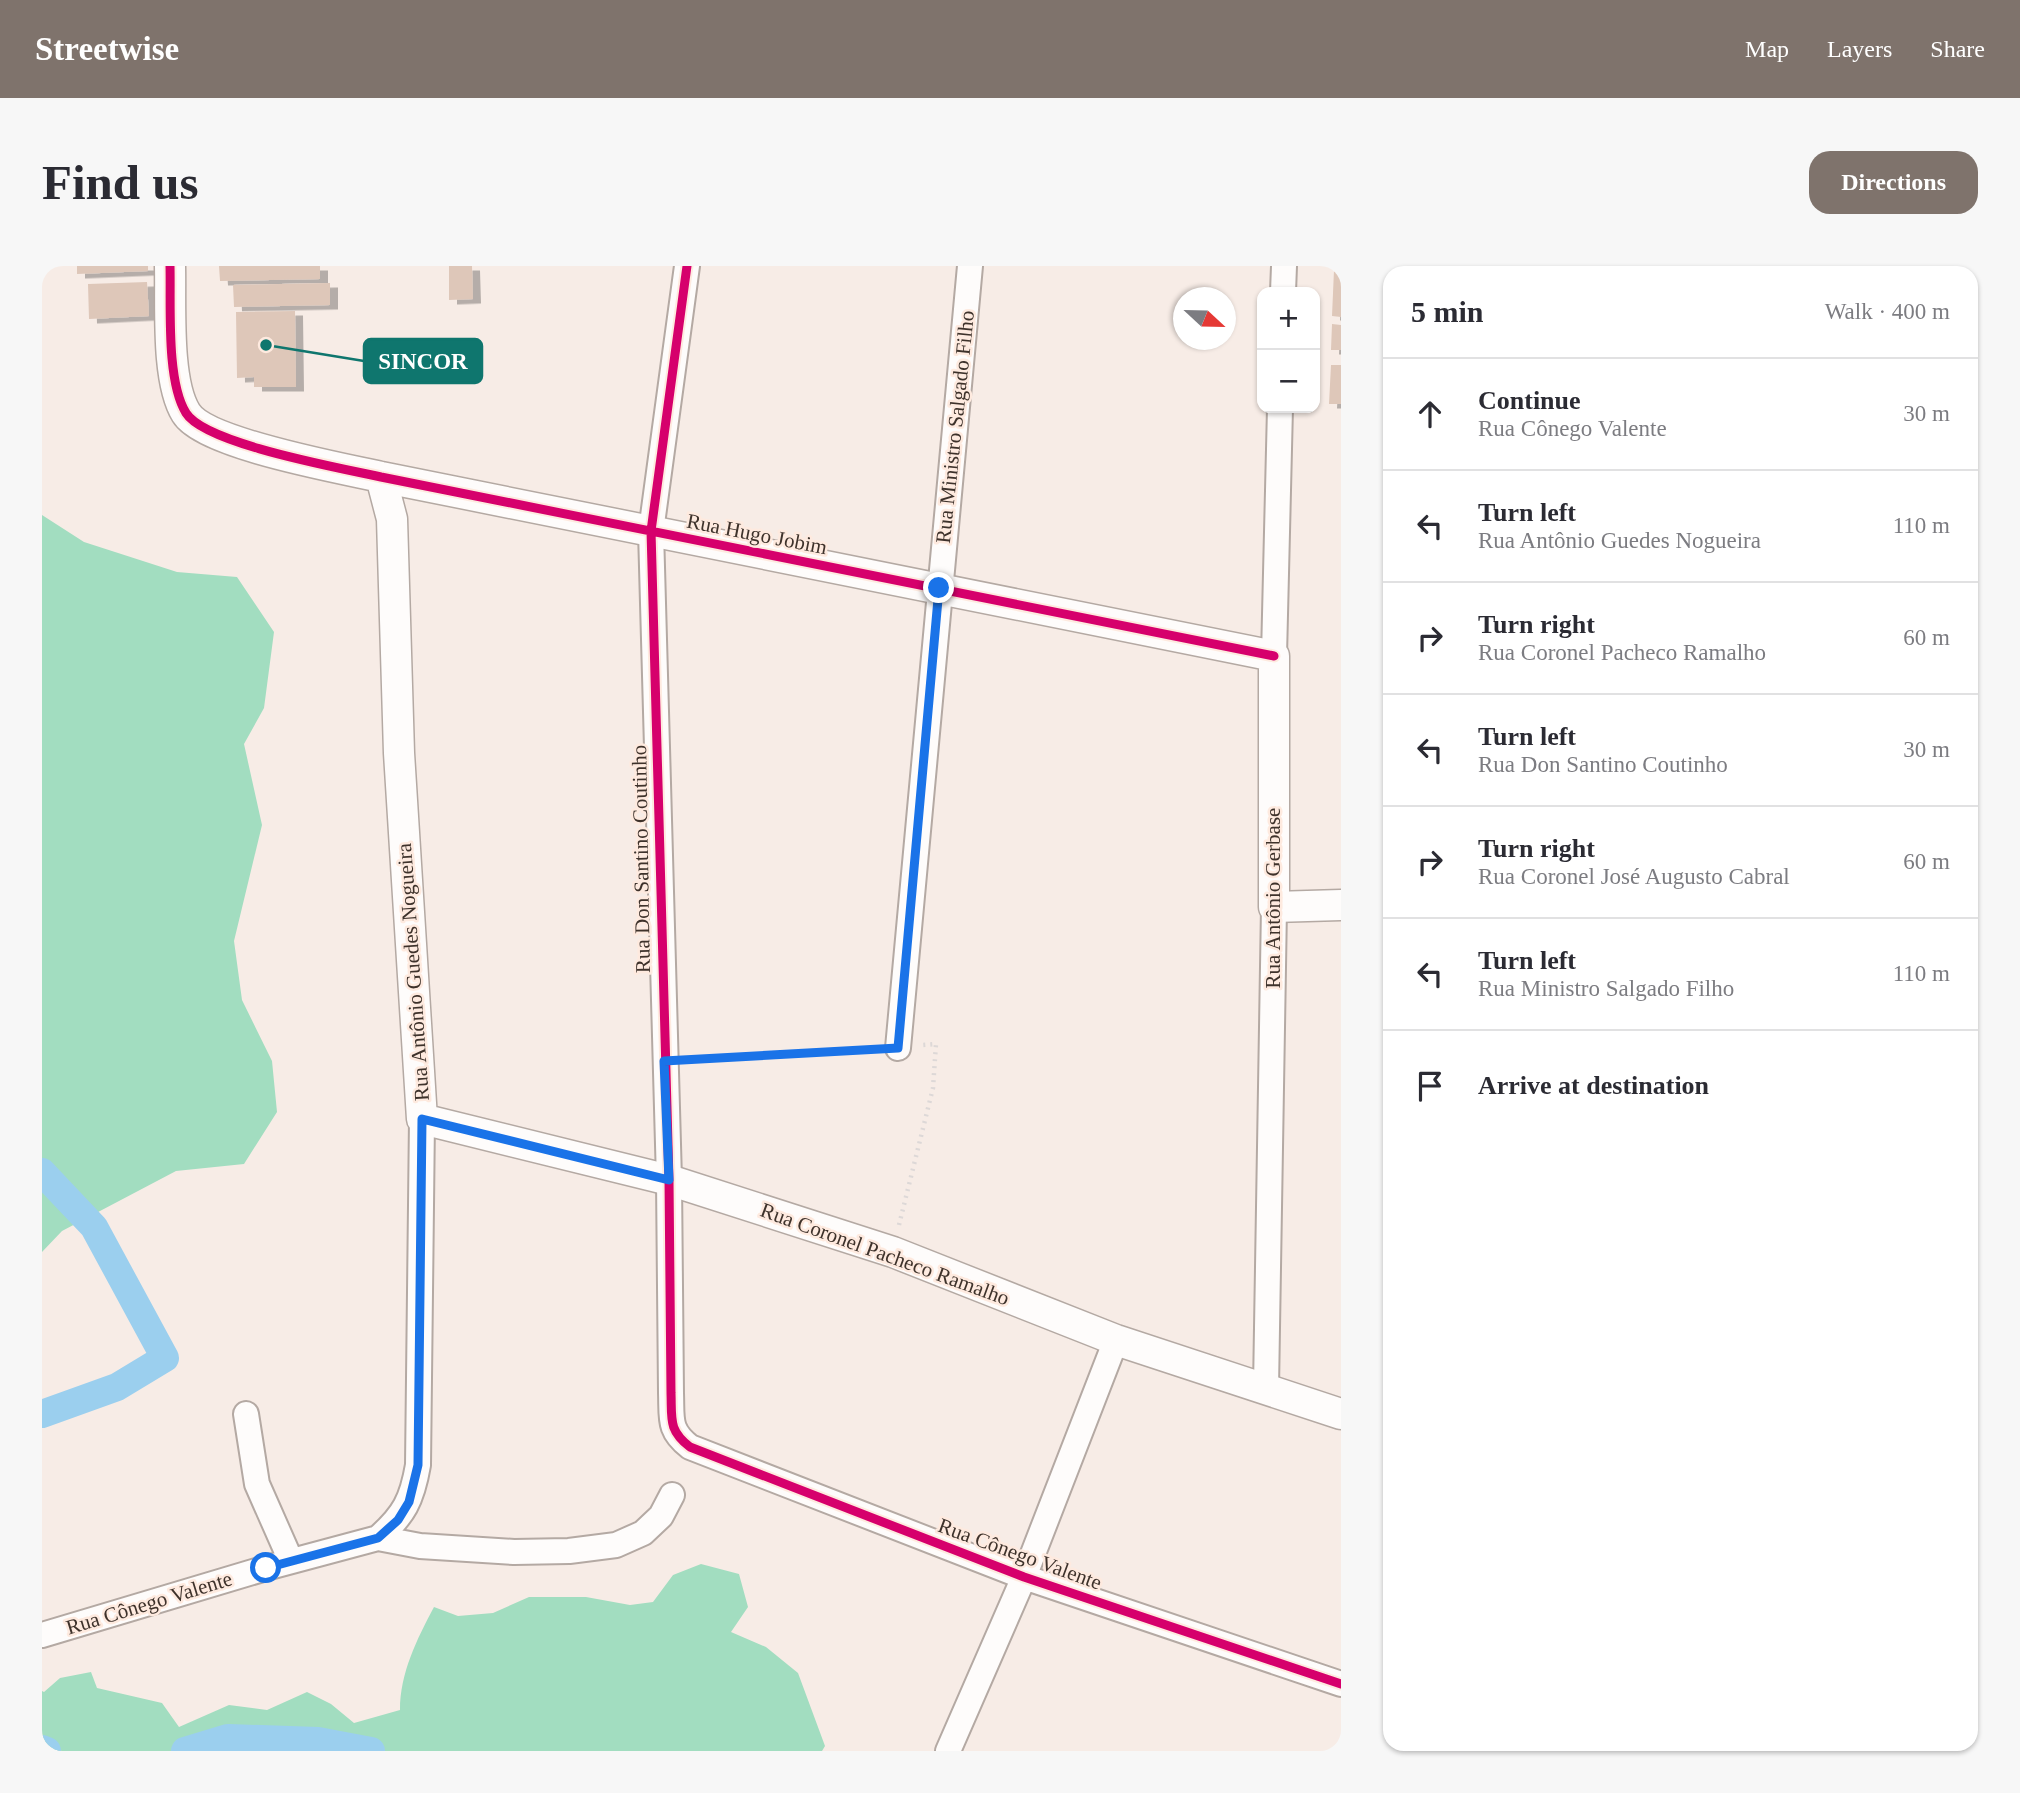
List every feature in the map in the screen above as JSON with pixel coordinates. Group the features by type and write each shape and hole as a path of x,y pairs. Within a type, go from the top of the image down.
{"street":[{"name":"Rua Hugo Jobim","path":"170,266 175,382 180,402 192,422 210,433 235,442 381,477 1274,656"},
{"name":"Rua Don Santino Coutinho","path":"687,266 651,531 669,1180 672,1417 676,1437 690,1447"},
{"name":"Rua Ministro Salgado Filho","path":"898,1048 970,266"},
{"path":"1283,287 1284,266"},
{"name":"Rua Antônio Gerbase","path":"1266,1388 1274,907 1274,656 1280,413"},
{"name":"Rua Antônio Guedes Nogueira","path":"378,1538 398,1520 409,1502 418,1465 422,1119 399,753 392,519 381,477"},
{"path":"392,519 416,484"},
{"path":"1274,907 1341,905"},
{"name":"Rua Coronel Pacheco Ramalho","path":"422,1119 669,1180 893,1252 1116,1340 1341,1414"},
{"path":"948,1751 1024,1577 1116,1340"},
{"path":"246,1414 257,1484 291,1561"},
{"name":"Rua Cônego Valente","path":"690,1447 1024,1577 1341,1685"},
{"path":"378,1538 420,1546 514,1552 569,1551 617,1545 643,1533 661,1516 672,1495"},
{"name":"Rua Cônego Valente","path":"42,1635 378,1538"}],"path":[{"path":"664,1061 936,1044 933,1088 893,1252"}],"green space":[{"path":"42,515 84,542 177,572 237,577 274,632 264,708 244,744 262,825 234,941 242,1000 272,1061 277,1112 244,1164 176,1171 62,1231 42,1252"},
{"path":"701,1564 739,1574 748,1607 731,1632 766,1647 798,1673 825,1746 822,1751 42,1749 42,1691 60,1678 91,1672 97,1688 162,1703 179,1727 229,1705 267,1710 307,1692 331,1704 354,1723 400,1710 406,1670 434,1607 458,1616 493,1613 529,1597 586,1597 630,1605 653,1602 673,1575"}],"building":[{"path":"77,266 148,266 148,271 77,274"},
{"path":"219,266 320,266 320,279 220,281"},
{"path":"449,266 472,266 473,299 449,300"},
{"path":"1334,270 1341,270 1341,317 1332,316"},
{"path":"147,282 149,316 89,319 88,284"},
{"path":"330,283 330,305 234,307 233,285"},
{"path":"295,311 296,387 254,387 254,377 237,378 236,312"},
{"path":"1332,324 1341,325 1341,350 1331,350"},
{"path":"1331,365 1341,365 1341,404 1329,404"}],"waterway":[{"path":"42,1172 94,1227 165,1358 117,1387 42,1414"},
{"path":"185,1751 228,1738 318,1741 371,1751"},
{"path":"42,1749 47,1751"}],"cycle path":[{"path":"170,266 171,342 175,382 186,413 198,424 219,435 276,453 381,477 1274,656"},
{"path":"687,266 651,531 669,1180 671,1410 675,1429 690,1447 1024,1577 1341,1684"}],"place":[{"name":"SINCOR","path":"266,345"}],"route":[{"path":"266,1568 378,1538 398,1520 409,1502 418,1465 422,1119 669,1180 664,1061 898,1048 939,588"}]}
